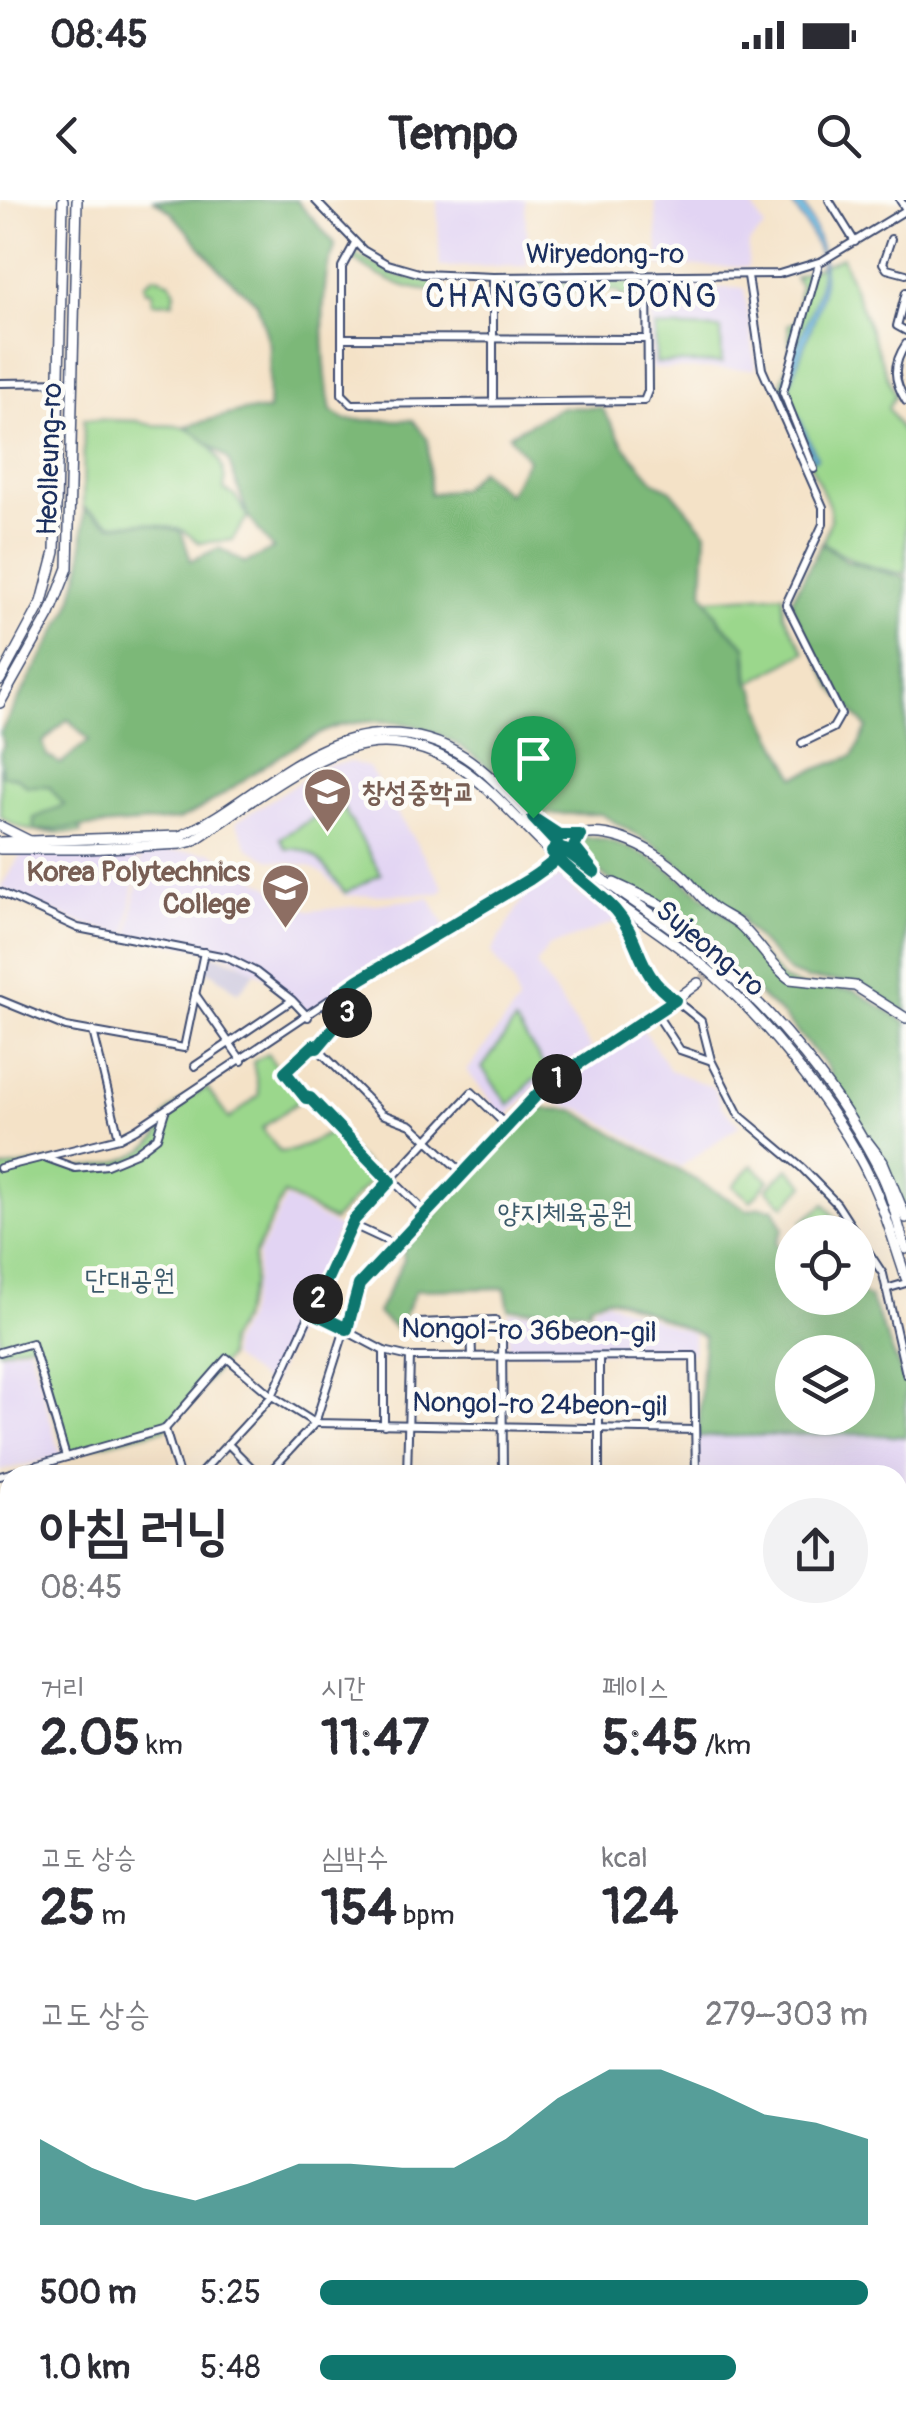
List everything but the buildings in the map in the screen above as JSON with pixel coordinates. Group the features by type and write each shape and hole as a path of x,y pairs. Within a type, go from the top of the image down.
{"main road":[{"name":"Heolleung-ro","path":"0,680 42,602 52,566 63,200"},
{"name":"Heolleung-ro","path":"0,703 50,614 68,568 77,200"},
{"name":"Sujeong-ro","path":"0,845 87,849 182,840 324,748 391,734 434,742 488,773 533,818 558,852 594,872 706,954 756,999 855,1129 883,1178 906,1249"},
{"name":"Sujeong-ro","path":"0,845 193,841 319,759 349,748 385,742 430,751 488,787 596,889 714,975 784,1050 862,1162 906,1280"},
{"path":"533,818 559,835 610,836 664,862 684,876 709,905 740,924 790,979 855,986 906,1018"},
{"path":"0,826 32,842"},
{"path":"558,852 565,840 580,835"},
{"path":"580,835 574,847 594,872"},
{"path":"604,880 670,909"},
{"path":"596,889 623,922 650,979 675,1000 698,984"},
{"path":"855,1129 883,1162 906,1218"}],"street":[{"name":"Wiryedong-ro","path":"315,200 355,243 387,264 436,276 493,277 779,274 813,265 906,210"},
{"path":"829,200 854,242"},
{"path":"900,200 906,210"},
{"path":"890,238 884,264 906,274"},
{"path":"355,243 342,267 342,394 352,404 644,401 648,391 647,276"},
{"path":"814,468 783,392 818,267"},
{"path":"748,276 762,368 824,507 823,524 786,604 840,714 833,728 802,743"},
{"path":"493,277 493,401"},
{"path":"906,292 897,326 906,331"},
{"path":"344,338 646,339"},
{"path":"906,344 894,370 906,401"},
{"path":"0,383 75,382"},
{"path":"0,1168 119,1138 308,1018 342,992 530,879 558,852"},
{"path":"0,892 78,928 204,952 243,964 292,1000 308,1018"},
{"path":"0,1000 66,1027 184,1048 204,952"},
{"path":"342,992 348,1011 285,1072 306,1098 427,1214"},
{"path":"195,994 242,1060"},
{"path":"195,1066 292,1000"},
{"path":"276,1465 315,1423 359,1285 545,1086 675,1000 700,1021 710,1060 739,1116 802,1168 843,1215"},
{"path":"655,1012 680,1050 710,1060"},
{"path":"94,1031 119,1138"},
{"path":"315,1047 382,1114 411,1125 463,1172"},
{"path":"208,1465 272,1396 354,1220 472,1092 507,1126"},
{"path":"46,1157 75,1168 107,1165 157,1138 166,1109"},
{"path":"353,1225 396,1245"},
{"path":"875,1262 883,1274 906,1374"},
{"path":"886,1289 906,1280"},
{"name":"Nongol-ro 36beon-gil","path":"312,1312 384,1351 410,1358 694,1356 695,1430"},
{"path":"442,1323 443,1338 419,1339 418,1323 495,1320"},
{"path":"472,1322 472,1357"},
{"path":"502,1337 503,1465"},
{"path":"0,1352 32,1343 66,1458"},
{"name":"Nongol-ro 24beon-gil","path":"384,1351 384,1425"},
{"path":"599,1357 599,1465"},
{"path":"40,1465 165,1428 226,1358 272,1396 315,1423"},
{"path":"406,1465 410,1358"},
{"name":"Nongol-ro 24beon-gil","path":"315,1423 695,1430"},
{"path":"165,1428 176,1465"},
{"path":"695,1430 696,1465"},
{"path":"228,1444 249,1465"}],"shaded area":[{"path":"437,200 525,200 527,266 440,267"},
{"path":"655,200 749,200 765,228 749,243 748,267 659,266"},
{"path":"656,284 676,288 744,288 756,369 651,369 651,288"},
{"name":"창성중학교","path":"352,762 369,768 444,888 440,893 345,896 324,874 309,866 271,860 249,849 236,822 326,765"},
{"name":"Korea Polytechnics College","path":"142,851 211,852 310,911 430,898 446,928 358,973 308,1014 268,979 225,953 129,935"},
{"path":"22,853 138,856 127,935 78,922 0,888"},
{"path":"560,876 579,894 621,920 548,947 536,965 592,1049 542,1080 505,1119 467,1071 518,1003 514,984 491,953 525,895"},
{"path":"206,952 256,972 238,993 215,974 203,970"},
{"path":"642,1028 670,1070 714,1088 722,1107 740,1125 680,1167 581,1109 540,1099"},
{"path":"286,1198 339,1228 271,1386 231,1358 231,1345 245,1319 256,1280 258,1255"},
{"path":"606,1301 693,1334 693,1353 508,1351 509,1312 592,1313 593,1306"},
{"path":"29,1346 61,1456 24,1465 0,1465 0,1353"},
{"path":"698,1437 906,1437 906,1465 699,1465"}],"green space":[{"path":"154,200 296,200 335,244 328,266 323,320 331,411 345,420 413,420 428,440 430,494 462,488 480,470 508,494 528,459 509,435 561,407 602,408 625,447 655,482 671,490 706,532 703,591 721,623 746,646 748,681 795,777 853,756 867,728 832,687 794,612 792,599 822,543 847,561 906,578 906,1012 859,983 807,979 790,973 744,924 743,918 718,904 660,849 601,814 534,814 473,756 428,730 402,723 375,721 326,731 178,820 34,831 34,818 64,805 49,786 27,786 16,777 2,775 0,753 4,745 0,733 70,607 82,563 84,509 112,525 146,523 181,531 191,561 219,548 245,563 273,549 248,516 228,459 186,426 243,411 268,411 270,346 257,303 222,272 171,212","holes":["68,719 89,740 61,764 47,756 43,742"]},
{"path":"355,254 397,276 433,282 434,291 390,281 351,257"},
{"path":"842,257 895,396 888,408 906,439 906,574 862,564 823,542 830,508 782,401 781,385 791,355 788,325 796,321 800,286 795,277"},
{"path":"155,276 171,282 173,302 153,303 152,291 146,291 144,284"},
{"path":"501,283 641,285 643,295 620,296 619,291 497,291"},
{"path":"655,327 721,329 722,363 656,363"},
{"path":"84,419 179,426 202,438 220,462 224,490 235,496 248,516 232,540 200,543 182,530 146,523 113,524 83,507"},
{"path":"783,594 784,615 805,652 750,683 746,646 721,623 707,599"},
{"path":"0,768 44,776 77,803 81,833 29,830 0,816"},
{"path":"340,802 381,874 345,893 314,856 286,849 280,838"},
{"path":"584,837 627,847 667,868 738,925 739,931 784,980 801,986 854,990 906,1022 906,1212 881,1177 826,1065 782,1015 693,936 576,854 574,844"},
{"path":"515,1022 548,1071 509,1105 482,1068"},
{"name":"단대공원","path":"267,1054 302,1099 262,1128 280,1152 294,1150 332,1132 376,1175 333,1221 284,1194 254,1256 253,1283 241,1319 228,1341 227,1358 165,1429 67,1453 34,1342 0,1351 0,1169 56,1161 62,1167 87,1167 127,1159 150,1145 165,1116 176,1105 207,1088 229,1119 259,1095 253,1062"},
{"name":"양지체육공원","path":"531,1108 573,1110 748,1210 774,1209 775,1315 875,1315 875,1310 906,1384 906,1437 875,1435 875,1335 775,1335 775,1435 808,1435 698,1437 704,1336 607,1298 589,1304 589,1310 509,1309 505,1288 416,1290 397,1330 377,1313 404,1260 403,1250"},
{"path":"752,1165 769,1180 751,1201 733,1186"},
{"path":"788,1168 805,1185 785,1206 767,1189"},
{"path":"825,1204 833,1215 811,1215"}],"water":[{"path":"790,200 800,200 814,227 824,273 816,315 789,387 817,458 813,460 785,396 791,362 816,297 821,265 814,240"}],"tunnel":[{"path":"670,909 699,933 711,952 708,972 698,983"}],"place":[{"name":"창성중학교","path":"327,834"},
{"name":"Korea Polytechnics College","path":"285,930"}],"district":[{"name":"CHANGGOK-DONG","path":"572,297"}],"route":[{"path":"533,818 559,835 580,835 574,847 594,872 565,850 558,858 545,869 530,879 359,980 342,992 348,1011 317,1048 314,1045 285,1072 390,1181 354,1220 312,1312 347,1329 359,1285 545,1086 675,1000 650,979 617,912 596,889 558,858 552,852 559,846 533,818"}]}
